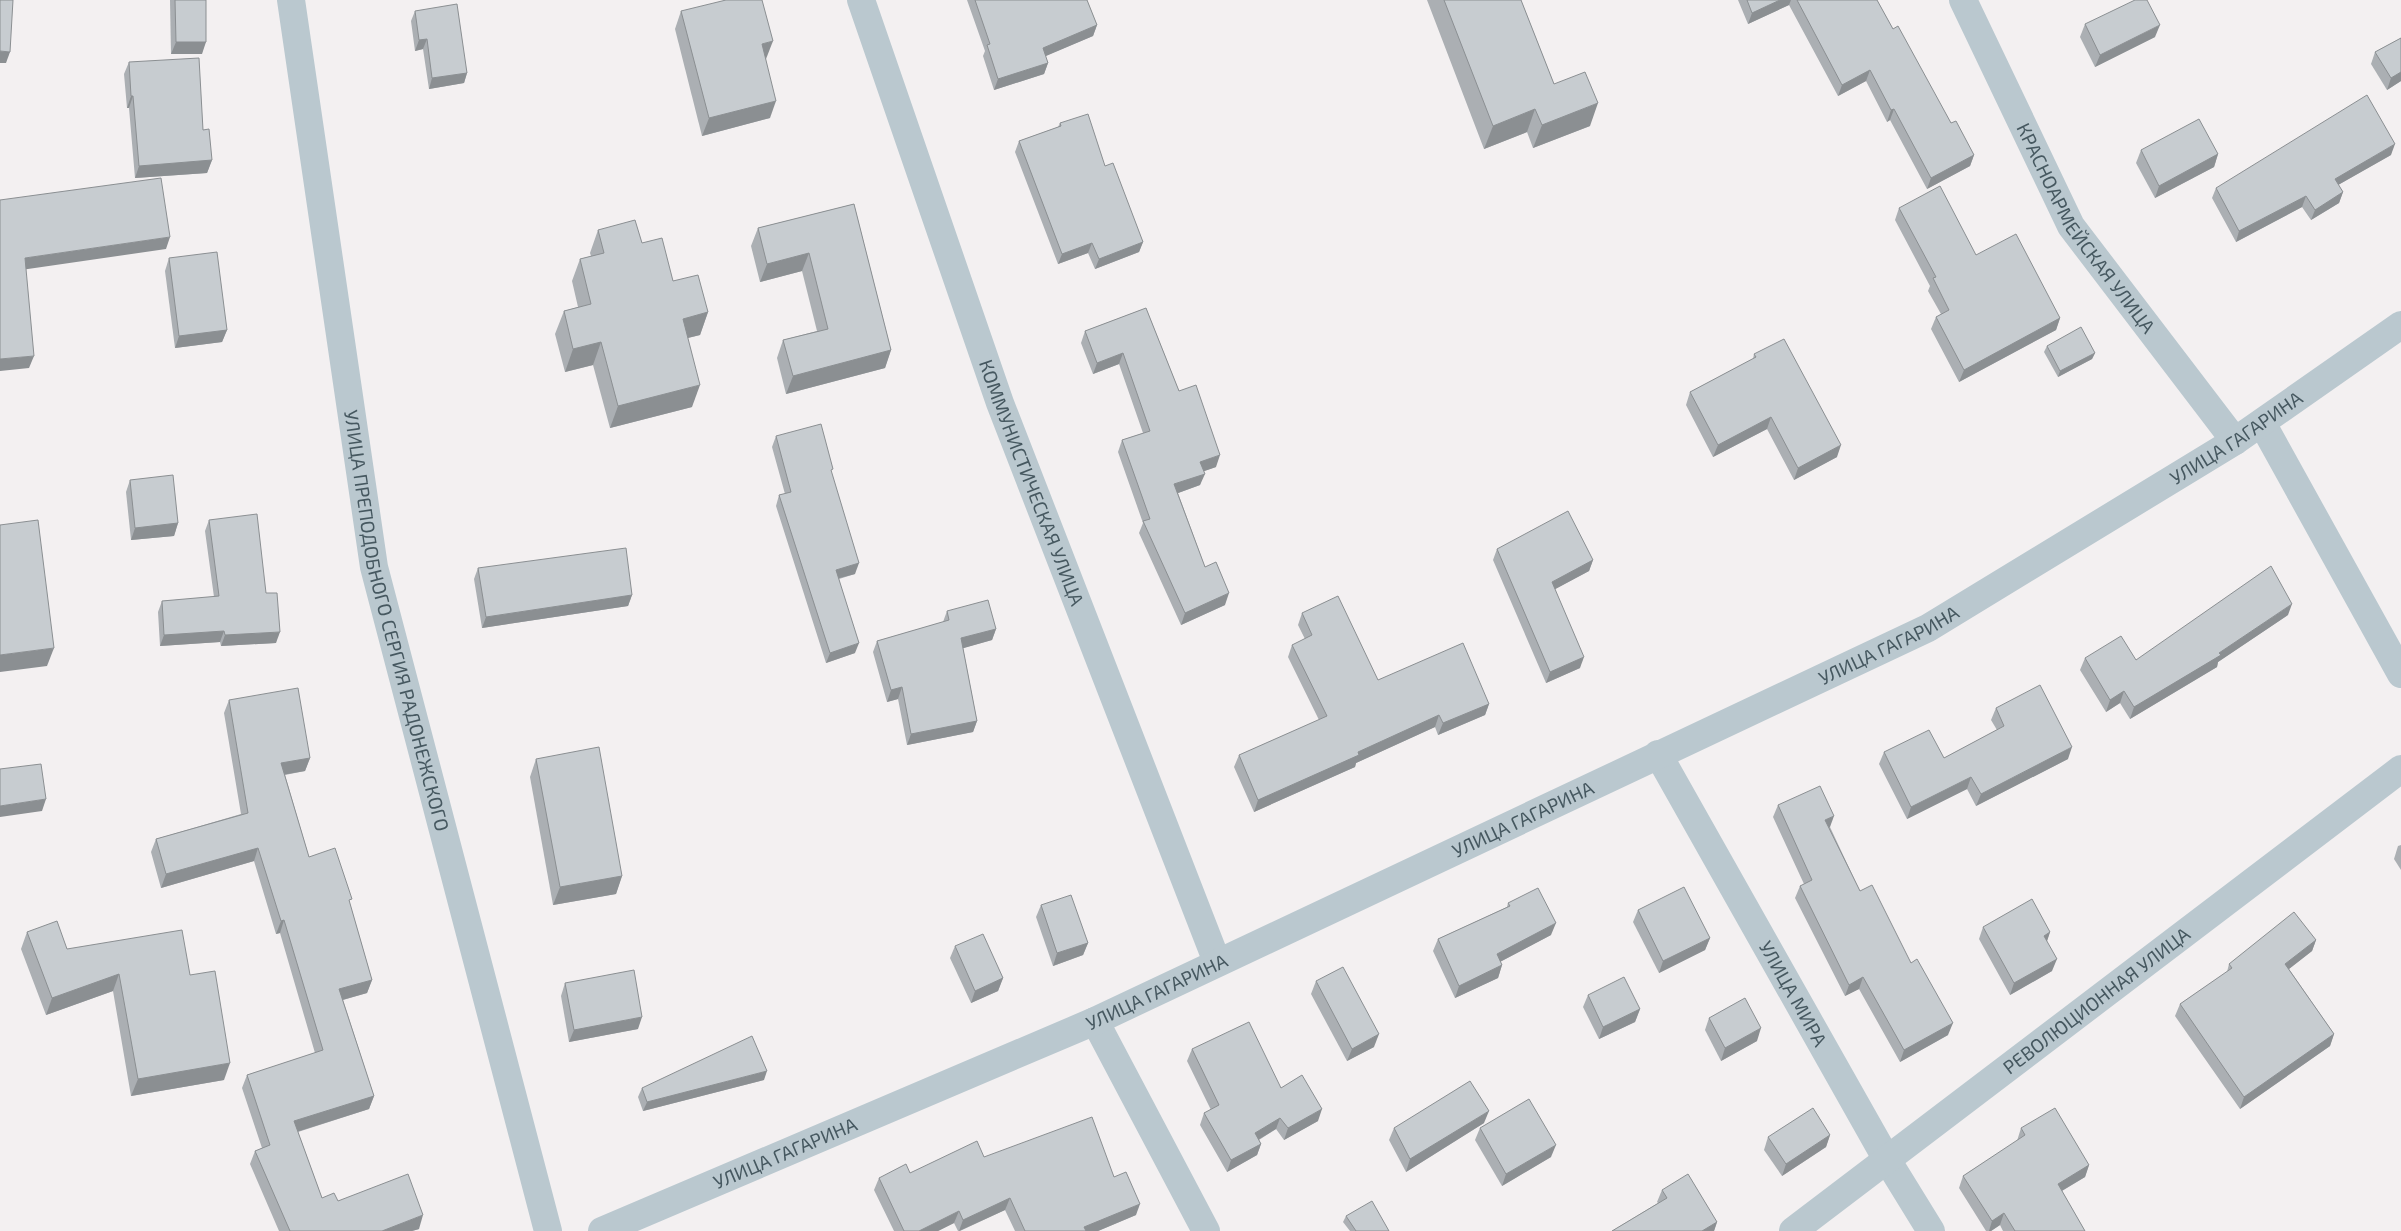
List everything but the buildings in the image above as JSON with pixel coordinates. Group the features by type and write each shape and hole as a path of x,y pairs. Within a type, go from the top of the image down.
{"street":[{"name":"УЛИЦА ПРЕПОДОБНОГО СЕРГИЯ РАДОНЕЖСКОГО","path":"291,0 374,567 548,1231"},
{"name":"КОММУНИСТИЧЕСКАЯ УЛИЦА","path":"861,0 1000,403 1217,962"},
{"name":"КРАСНОАРМЕЙСКАЯ УЛИЦА","path":"1963,0 2070,226 2236,441"},
{"name":"УЛИЦА ГАГАРИНА","path":"602,1231 1095,1021 1928,628 2236,441 2401,325"},
{"path":"2262,423 2401,674"},
{"name":"УЛИЦА МИРА","path":"1658,754 1886,1158 1931,1231"},
{"name":"РЕВОЛЮЦИОННАЯ УЛИЦА","path":"1793,1231 1886,1158 2401,769"},
{"path":"1095,1021 1206,1231"}]}
